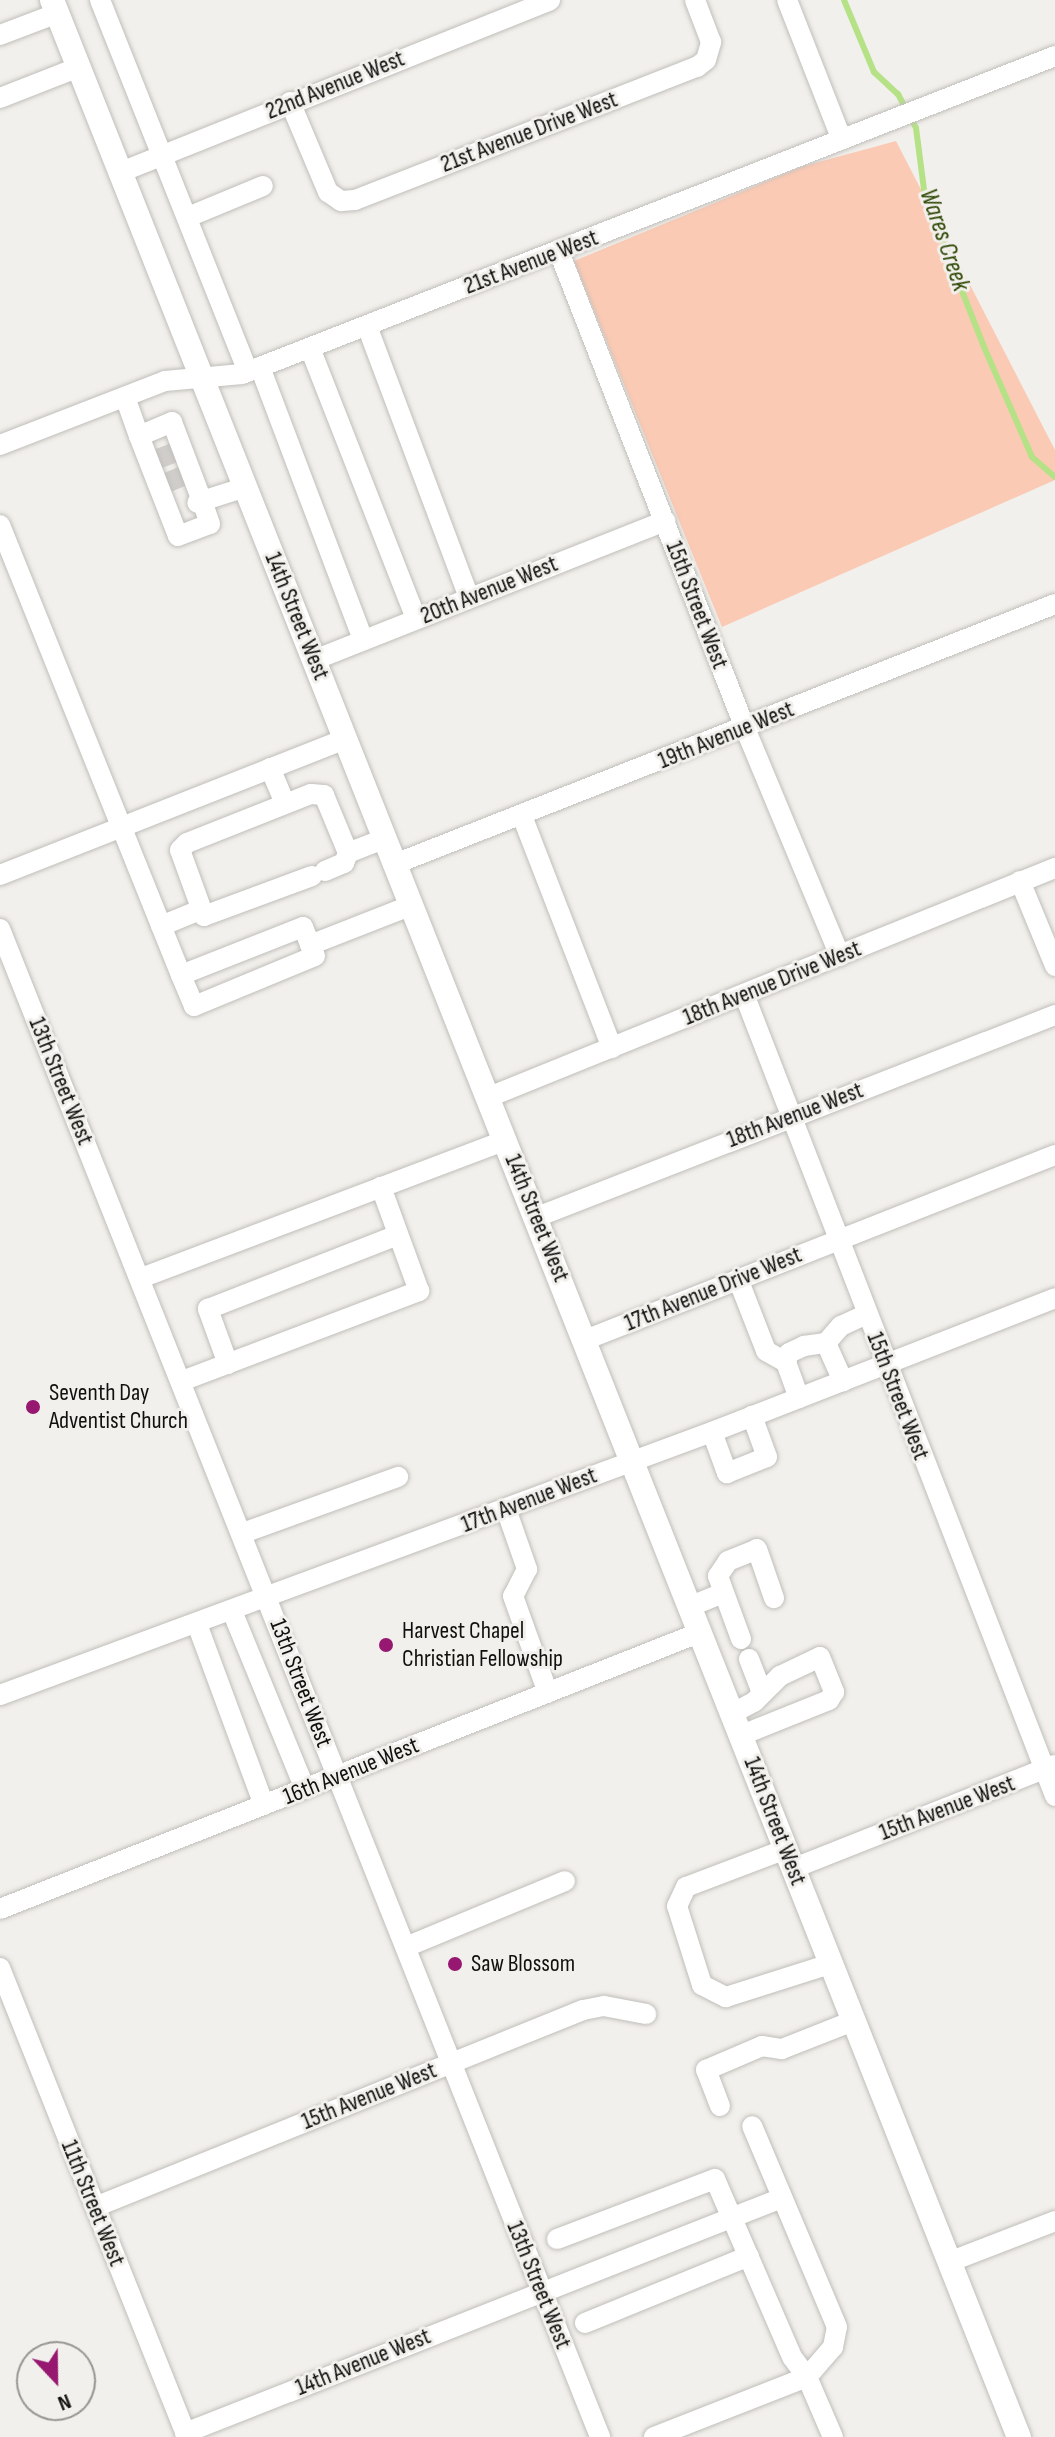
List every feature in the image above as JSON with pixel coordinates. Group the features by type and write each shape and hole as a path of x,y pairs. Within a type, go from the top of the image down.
{"main road":[{"name":"14th Street West","path":"55,7 1019,2437"}],"street":[{"path":"100,0 363,640"},
{"name":"22nd Avenue West","path":"121,172 550,0"},
{"name":"21st Avenue Drive West","path":"290,102 328,192 341,201 697,67 710,51 695,0"},
{"path":"787,0 842,140"},
{"path":"0,35 55,7"},
{"name":"21st Avenue West","path":"0,445 165,381 254,370 1055,56"},
{"path":"0,98 79,67"},
{"path":"188,217 263,186"},
{"name":"15th Street West","path":"559,252 745,728 840,956"},
{"path":"367,326 469,598"},
{"path":"310,348 416,619"},
{"path":"125,397 139,436 173,513 178,536 210,524 179,452 172,422 139,436"},
{"path":"199,502 246,487"},
{"name":"20th Avenue West","path":"314,660 665,521"},
{"path":"0,525 162,930 194,1006 315,956 303,927 181,975"},
{"name":"19th Avenue West","path":"395,864 1055,604"},
{"path":"0,875 346,739"},
{"path":"270,768 285,804"},
{"path":"311,794 324,795 348,853 344,863 212,918 200,910 180,850 187,843 285,804 311,794"},
{"path":"522,816 612,1048"},
{"path":"348,853 386,838"},
{"name":"18th Avenue Drive West","path":"489,1097 1055,868"},
{"path":"1020,881 1055,966"},
{"path":"310,945 412,905"},
{"path":"162,930 200,910"},
{"name":"13th Street West","path":"0,929 9,978 141,1278 600,2437"},
{"name":"15th Street West","path":"744,994 840,1238 885,1365 1050,1767 1055,1796"},
{"name":"18th Avenue West","path":"537,1217 1055,1015"},
{"path":"141,1278 506,1140"},
{"name":"17th Avenue Drive West","path":"585,1340 1055,1155"},
{"path":"182,1381 419,1291 381,1187"},
{"path":"228,1364 208,1309 398,1235"},
{"path":"738,1279 766,1351 786,1362"},
{"name":"17th Avenue West","path":"0,1695 712,1432 1055,1298"},
{"path":"799,1398 786,1362 789,1353 804,1346 826,1343 841,1326 867,1314"},
{"path":"826,1343 843,1381"},
{"path":"712,1432 727,1473 767,1457 752,1416"},
{"path":"243,1533 398,1477"},
{"path":"506,1509 527,1569 513,1596 548,1693"},
{"path":"741,1639 718,1576 728,1561 757,1549 774,1598"},
{"path":"691,1606 723,1593"},
{"path":"232,1611 305,1789"},
{"path":"197,1624 264,1805"},
{"name":"16th Avenue West","path":"0,1909 701,1632"},
{"path":"820,1657 834,1692 802,1713 737,1724 780,1676 820,1657"},
{"path":"749,1659 762,1693"},
{"name":"15th Avenue West","path":"830,1964 726,1997 702,1985 677,1906 686,1887 790,1858 1050,1767"},
{"path":"406,1947 565,1881"},
{"name":"11th Street West","path":"0,1968 186,2435"},
{"name":"15th Avenue West","path":"95,2207 583,2010 604,2006 646,2014"},
{"path":"720,2106 706,2070 762,2046 782,2049 853,2021"},
{"path":"654,2437 807,2377 833,2347 837,2327 752,2126"},
{"path":"557,2239 707,2179 721,2186 792,2357 807,2377 833,2437"},
{"name":"14th Avenue West","path":"186,2435 541,2291 782,2198"},
{"path":"949,2262 1055,2221"},
{"path":"585,2323 749,2256"}],"shaded area":[{"path":"896,141 1055,450 1055,480 722,627 574,261 804,166"}],"waterway":[{"name":"Wares Creek","path":"844,0 874,72 898,94 916,128 925,197 984,347 1032,457 1055,477"}],"tunnel":[{"path":"155,460 176,452"},
{"path":"164,484 185,475"}],"place":[{"name":"Seventh Day Adventist Church","path":"33,1407"},
{"name":"Harvest Chapel Christian Fellowship","path":"386,1645"},
{"name":"Saw Blossom","path":"455,1964"}]}
